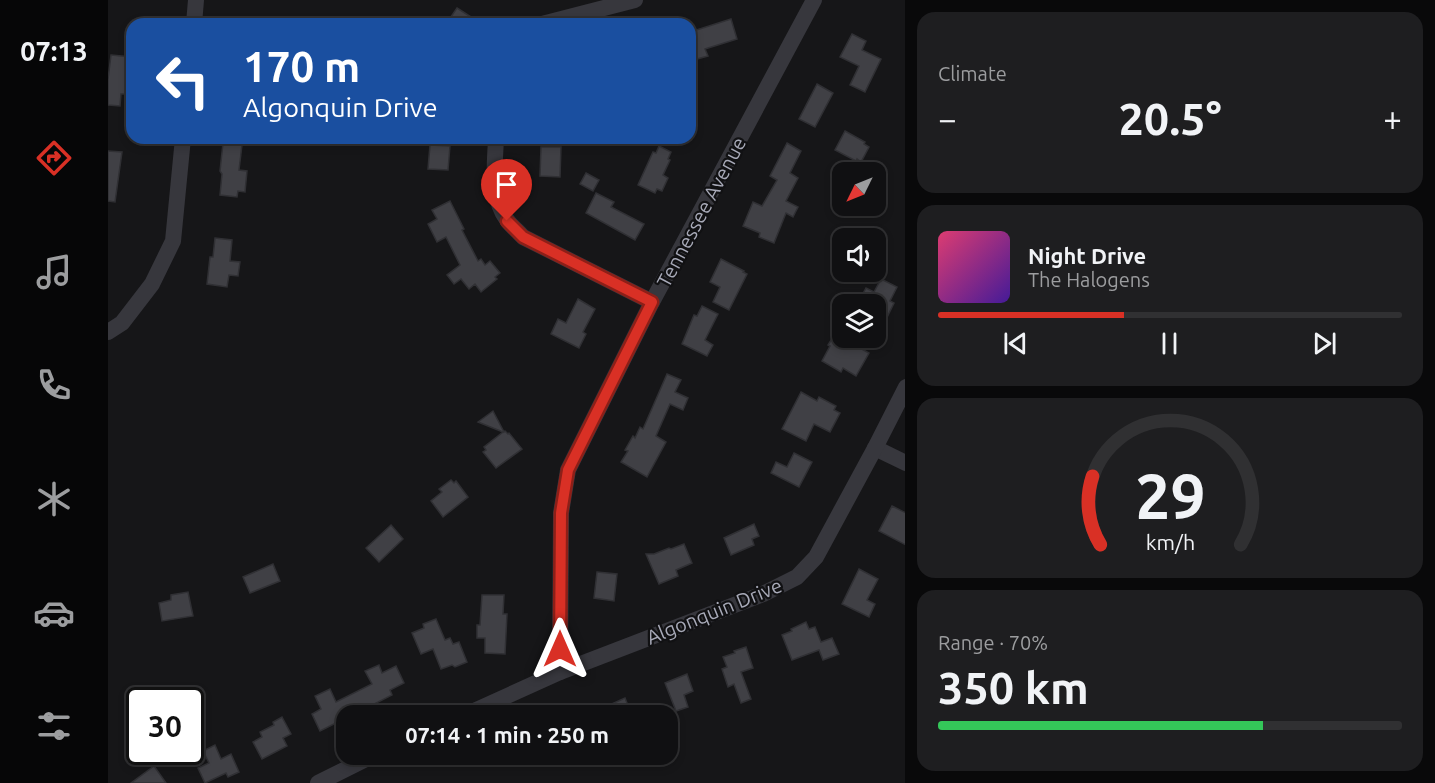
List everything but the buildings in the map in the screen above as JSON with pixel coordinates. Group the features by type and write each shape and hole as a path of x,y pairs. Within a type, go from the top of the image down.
{"street":[{"path":"194,18 196,0"},
{"path":"565,18 635,0"},
{"name":"Tennessee Avenue","path":"560,672 561,513 568,470 652,302 814,0"},
{"path":"108,332 122,322 152,284 173,241 182,144"},
{"path":"496,144 494,175 497,200 507,221 523,237 652,302"},
{"name":"Algonquin Drive","path":"487,705 560,672 762,594 797,577 816,557 905,389"},
{"path":"875,448 905,463"},
{"path":"318,783 354,765"}],"route":[{"path":"507,221 523,237 652,302 568,470 561,513 560,649"}]}
